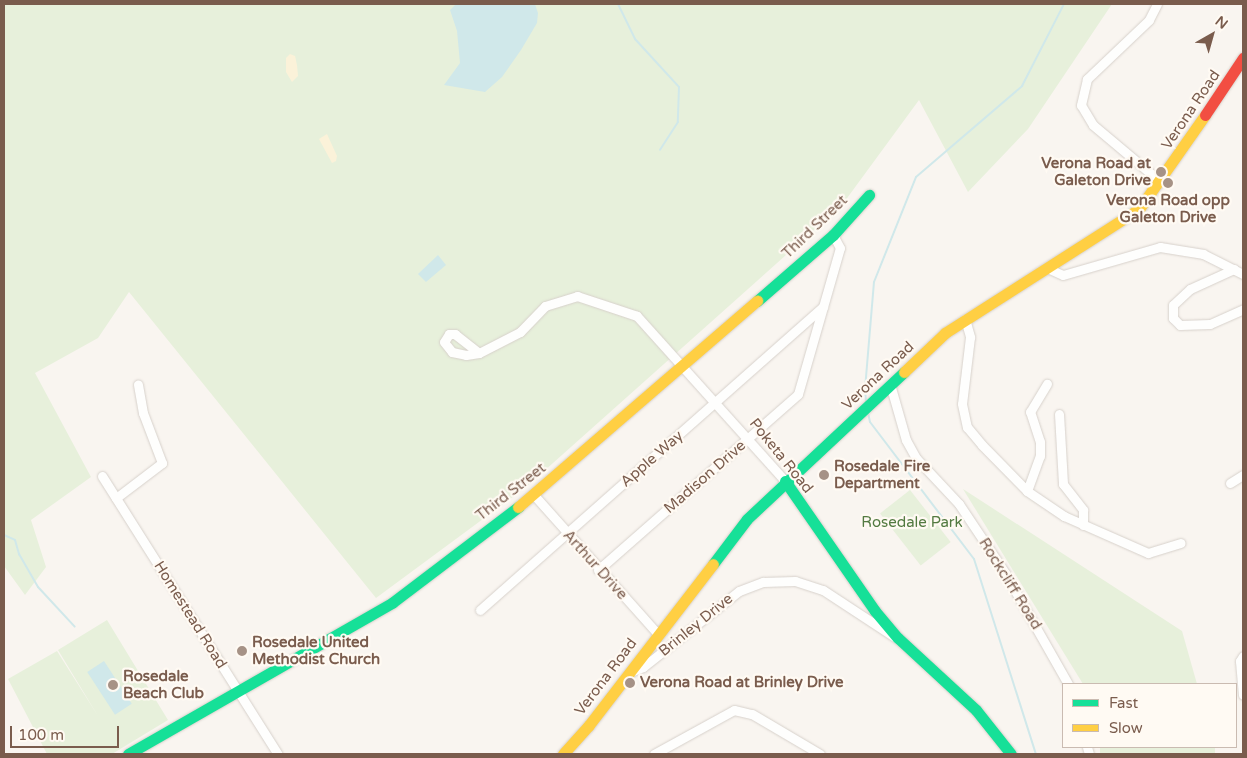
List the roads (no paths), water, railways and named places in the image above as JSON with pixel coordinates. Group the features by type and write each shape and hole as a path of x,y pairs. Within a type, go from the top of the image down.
{"street":[{"path":"1157,4 1149,20 1087,79 1081,105 1093,125 1161,182"},
{"name":"Verona Road","path":"563,754 630,672 747,519 785,481 850,423 890,384 965,319 1139,209 1161,182 1243,58"},
{"name":"Third Street","path":"128,754 393,602 534,495 833,235 869,195"},
{"name":"Madison Drive","path":"598,570 798,394 840,248 833,235"},
{"path":"1047,268 1063,275 1160,247 1203,254 1243,274"},
{"path":"1234,269 1190,289 1174,305 1172,318 1180,325 1210,324 1243,309"},
{"name":"Poketa Road","path":"479,353 520,332 545,306 577,296 637,316 684,365 785,481 875,611 898,638 976,710 1012,754"},
{"name":"Apple Way","path":"480,610 717,403 823,307"},
{"path":"965,319 970,337 962,404 967,427 1027,491 1064,516 1148,553 1180,543"},
{"path":"116,498 162,464 143,413 138,384"},
{"name":"Rockcliff Road","path":"890,384 906,440 916,458 959,504 1010,581 1067,683"},
{"path":"1027,491 1040,456 1040,442 1030,412 1047,384"},
{"path":"1059,414 1063,484 1083,510 1083,525"},
{"path":"1230,483 1243,475"},
{"name":"Homestead Road","path":"102,476 278,754"},
{"name":"Arthur Drive","path":"534,495 565,534 658,634"},
{"name":"Brinley Drive","path":"630,672 644,667 739,591 763,582 795,581 823,590 898,638"},
{"path":"1243,656 1240,661 1243,695"},
{"path":"654,754 734,710 752,714 820,754"}],"water":[{"path":"456,4 535,4 538,13 537,23 521,50 502,77 485,92 444,85 460,63 457,31 450,10"},
{"path":"438,255 446,265 426,282 418,274"},
{"path":"104,661 132,704 115,715 87,672"}],"waterway":[{"path":"618,4 635,39 679,87 678,122 660,150"},
{"path":"866,402 865,389 874,282 916,177 1022,86 1064,4"},
{"path":"868,412 870,422 974,559 1036,754"},
{"path":"4,535 15,540 19,554 38,587 75,627"}],"place":[{"name":"Verona Road at Galeton Drive","path":"1161,172"},
{"name":"Verona Road opp Galeton Drive","path":"1168,183"},
{"name":"Rosedale Fire Department","path":"824,475"},
{"name":"Rosedale United Methodist Church","path":"242,651"},
{"name":"Verona Road at Brinley Drive","path":"630,683"},
{"name":"Rosedale Beach Club","path":"113,685"}],"park label":[{"name":"Rosedale Park","path":"912,523"}]}
